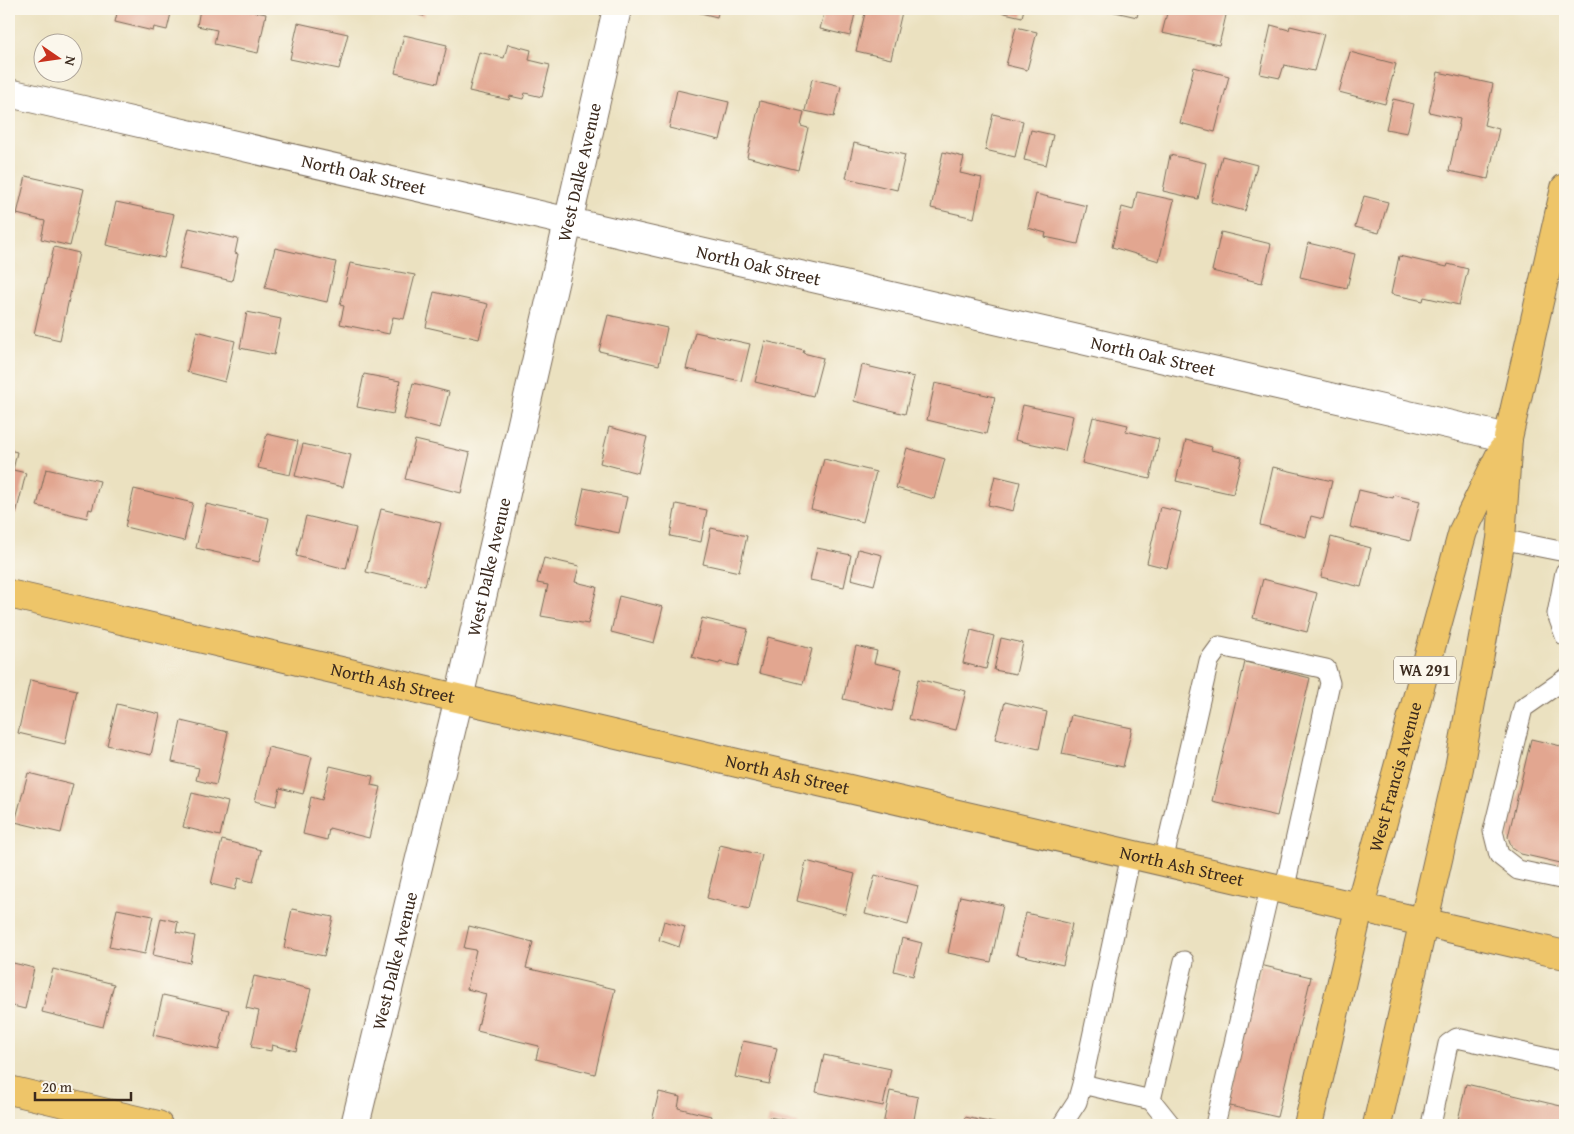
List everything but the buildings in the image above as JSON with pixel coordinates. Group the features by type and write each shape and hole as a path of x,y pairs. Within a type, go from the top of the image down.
{"main road":[{"name":"West Francis Avenue","path":"1377,1125 1459,768 1501,538 1508,438 1565,188"},
{"name":"West Francis Avenue","path":"1308,1125 1360,909 1463,531 1508,438"},
{"name":"North Ash Street","path":"9,594 1424,924 1565,955"},
{"path":"9,1090 158,1125"}],"street":[{"name":"West Dalke Avenue","path":"354,1125 458,698 617,9"},
{"name":"North Oak Street","path":"9,93 1508,438"}],"lane":[{"path":"1501,538 1565,552"},
{"path":"1565,572 1557,614 1565,636"},
{"path":"1163,862 1209,661 1220,646 1326,669 1330,683 1215,1125"},
{"path":"1565,680 1523,708 1493,831 1499,855 1518,870 1565,880"},
{"path":"1062,1125 1077,1102 1082,1084 1131,856"},
{"path":"1151,1100 1184,961"},
{"path":"1431,1125 1448,1044 1457,1038 1561,1061 1565,1057"},
{"path":"1082,1084 1151,1100 1171,1125"}]}
